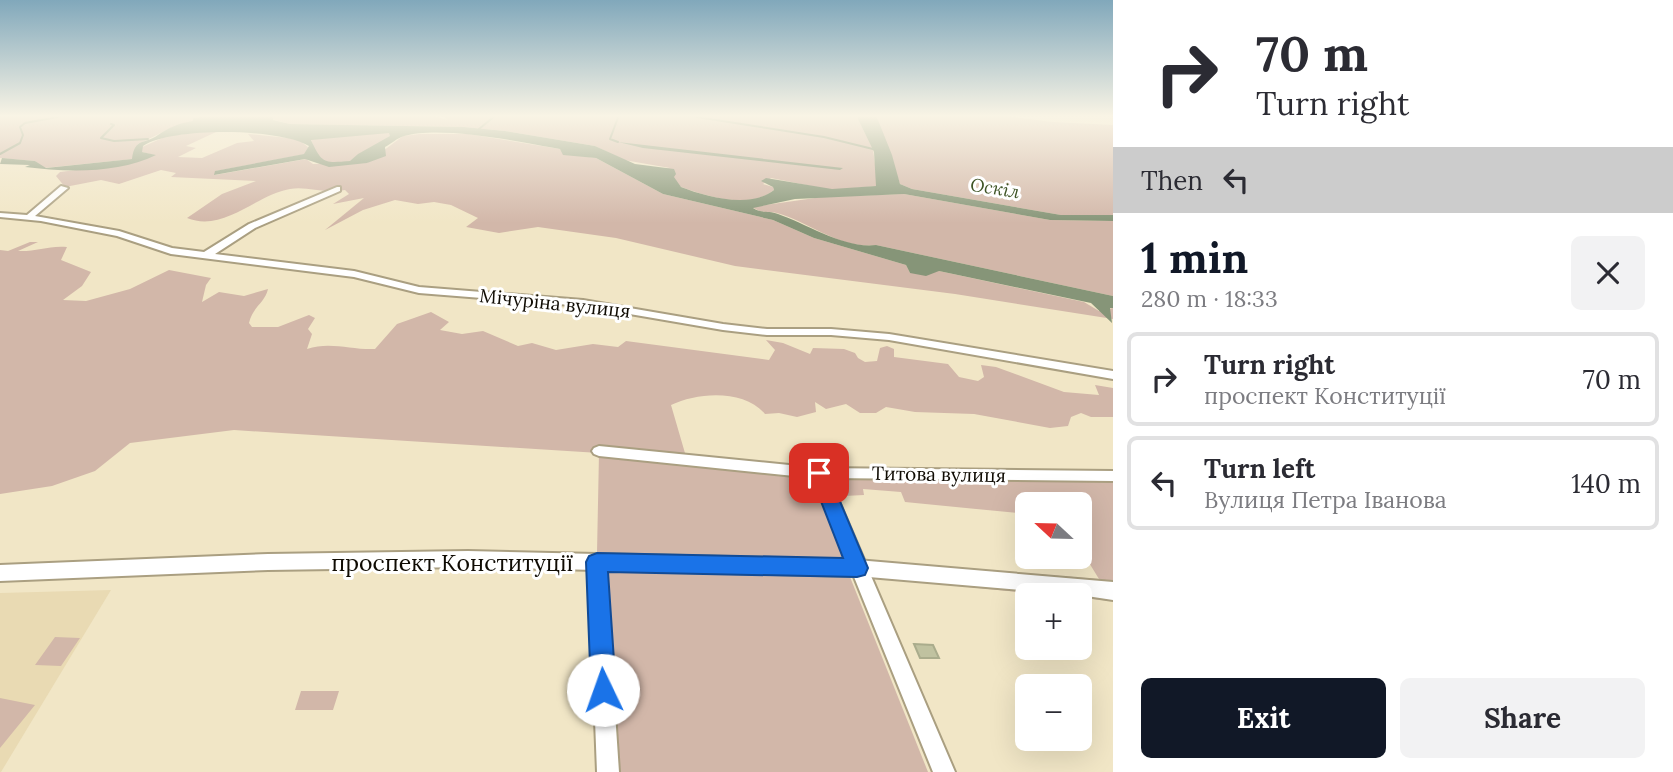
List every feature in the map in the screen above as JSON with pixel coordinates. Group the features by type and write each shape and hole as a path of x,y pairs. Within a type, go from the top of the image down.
{"main road":[{"name":"проспект Конституції","path":"0,573 281,562 468,559 857,568 1113,591"}],"street":[{"path":"28,218 64,188"},
{"path":"205,256 253,226 337,189"},
{"name":"Мічуріна вулиця","path":"0,215 119,234 171,251 354,274 419,290 583,303 766,332 831,332 889,337 1113,375"},
{"path":"0,222 15,217"},
{"name":"Титова вулиця","path":"599,451 819,473 1113,476"},
{"path":"819,473 944,772"},
{"path":"597,562 608,772"}],"shaded area":[{"path":"0,151 136,151 133,159 44,168 35,161 0,158"},
{"path":"142,151 156,155 125,166 92,170 57,170 25,167 30,165 0,164 2,158 35,161 46,168 132,159 133,152"},
{"path":"190,151 178,157 202,158 218,151 307,151 306,154 216,171 215,175 306,159 313,164 367,163 383,151 564,151 596,158 663,194 773,220 814,238 906,265 910,273 939,271 1084,302 1099,311 1113,308 1113,319 955,294 735,266 616,238 538,227 499,233 466,227 478,218 451,205 434,202 418,204 395,200 363,210 325,230 364,198 333,204 349,194 345,190 290,189 278,192 227,217 201,221 187,218 222,194 256,181 171,177 176,173 161,170 119,184 101,180 65,187 56,176 60,172 123,164 154,155 142,152"},
{"path":"306,151 317,151 321,158 329,162 350,161 363,151 385,151 386,156 367,163 329,167 305,159 214,175 215,171 304,154"},
{"path":"315,151 364,151 351,161 329,164 316,155"},
{"path":"561,151 606,151 635,164 674,169 674,177 681,187 716,197 741,200 764,196 774,190 761,181 766,178 832,189 876,186 874,151 890,151 900,184 912,189 1061,215 1113,215 1113,221 1050,220 904,194 795,199 753,208 778,214 839,240 876,245 1113,296 1113,308 1110,308 1112,323 1091,303 939,271 926,276 910,273 906,265 814,238 773,220 663,194 596,158 563,155"},
{"path":"605,151 873,151 875,164 879,165 878,186 831,190 771,178 763,184 773,187 774,190 760,197 726,199 689,190 640,170 670,168 624,160"},
{"path":"670,151 696,151 843,168 840,170"},
{"path":"889,151 1113,151 1113,215 1061,215 912,189 900,184"},
{"path":"904,194 1050,220 1113,221 1113,296 876,245 851,243 789,217 752,207 822,197"},
{"path":"30,242 38,242 18,251 67,247 61,260 91,272 82,286 63,300 86,301 130,289 169,270 211,278 206,285 202,302 219,292 244,296 268,289 249,323 252,327 278,327 309,315 315,318 308,329 312,334 307,349 332,346 375,349 397,324 431,312 449,322 440,330 462,334 483,331 518,346 532,343 556,350 593,344 618,347 626,341 769,360 775,350 766,340 783,343 810,354 813,348 844,349 855,353 865,362 877,361 880,348 887,346 894,349 894,357 948,364 959,377 978,381 984,377 981,365 996,367 1064,392 1099,395 1095,385 1113,388 1113,417 1091,417 1081,413 1071,417 1068,426 1050,428 974,414 915,412 886,407 876,413 860,413 846,404 826,409 815,402 816,412 797,417 779,413 765,414 745,400 720,395 694,397 671,405 687,460 815,477 846,556 840,560 597,553 599,453 234,430 130,443 95,471 52,486 0,494 0,250 8,251"},
{"path":"840,473 1113,476 1113,601 1092,599 1092,583 1015,583 1015,592 878,578 870,561 1099,579 1092,568 1092,492 1015,492 1015,513 905,502 901,492 863,489 864,495 844,496 839,484"},
{"path":"597,570 850,577 928,772 607,772"},
{"path":"111,590 1,772 0,772 0,593"},
{"path":"55,637 80,638 61,666 35,665"},
{"path":"301,691 339,691 333,710 295,710"},
{"path":"0,698 35,705 0,748"}],"building":[{"path":"914,644 933,645 939,658 920,658"}],"waterway":[{"path":"0,154 5,151"}],"route":[{"path":"603,690 597,562 857,568 819,473"}],"water label":[{"name":"Оскіл","path":"995,188"}]}
